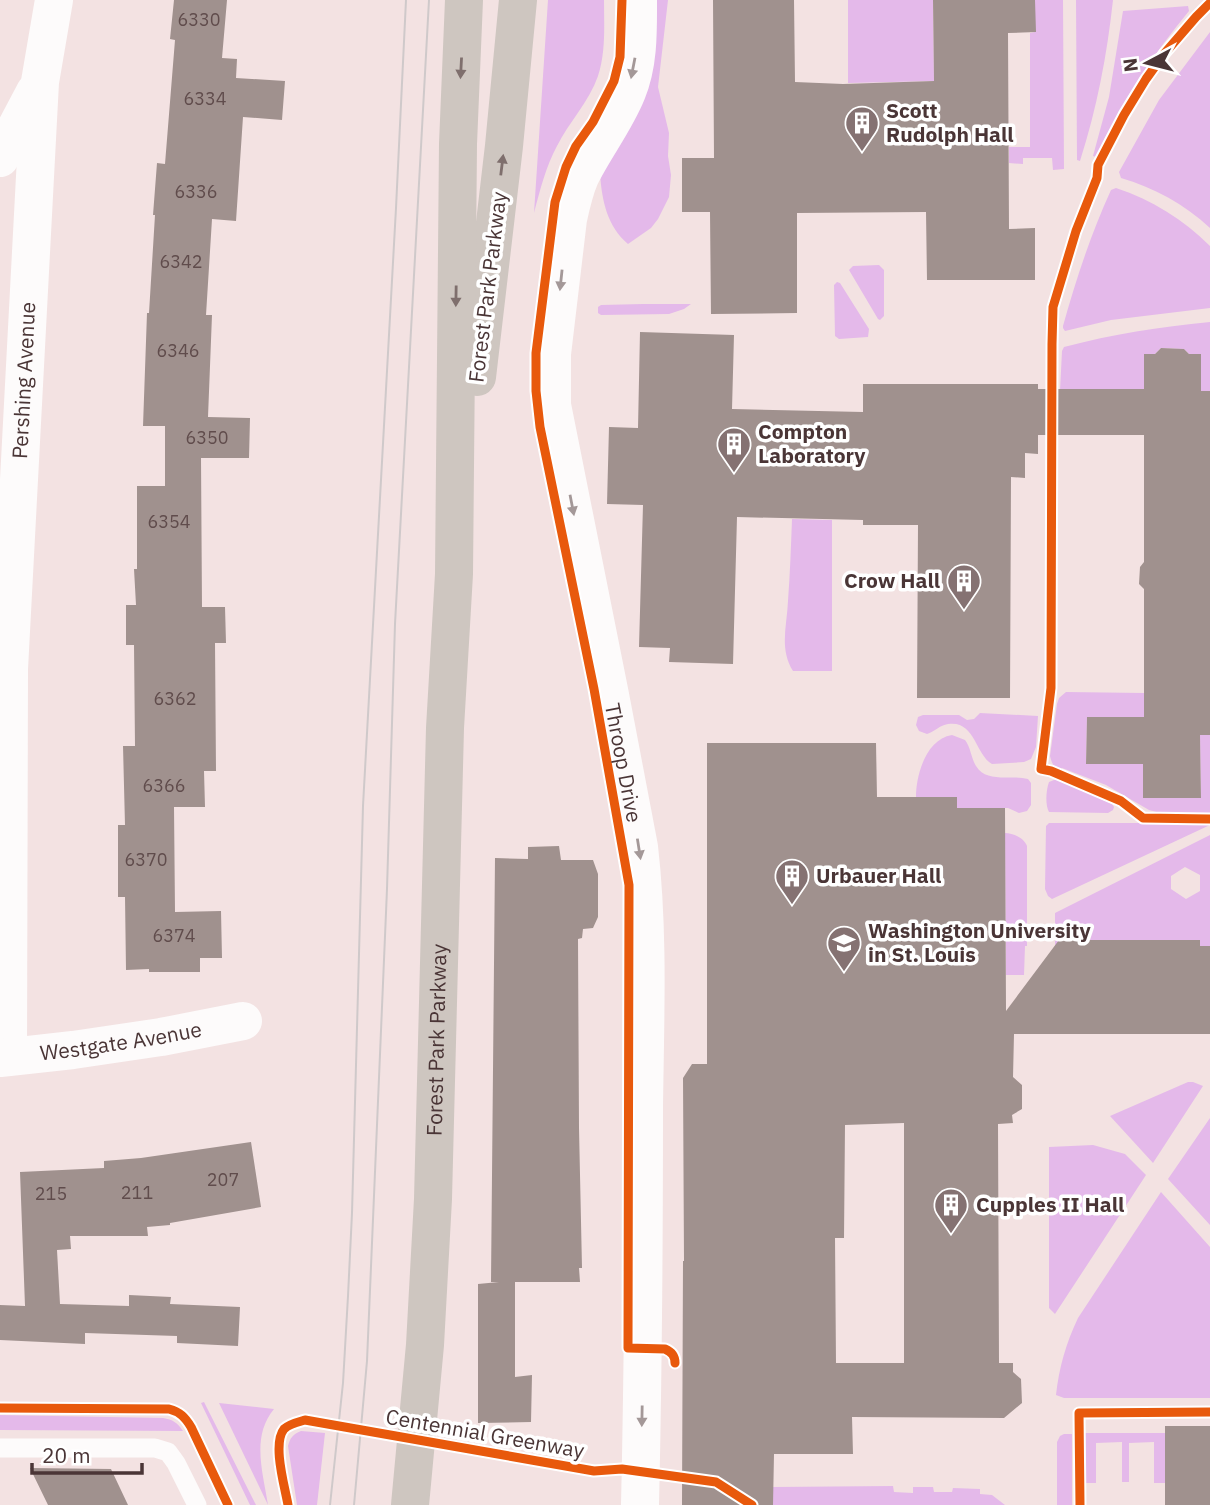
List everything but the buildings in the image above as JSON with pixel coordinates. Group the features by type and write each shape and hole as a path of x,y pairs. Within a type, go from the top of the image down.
{"main road":[{"name":"Forest Park Parkway","path":"410,1505 425,1345 432,1213 445,728 454,574 458,144 464,0"},
{"name":"Forest Park Parkway","path":"454,574 505,146 518,0"}],"street":[{"name":"Pershing Avenue","path":"4,1058 9,669 40,82 54,0"},
{"name":"Throop Drive","path":"638,0 635,64 629,89 580,177 573,197 568,219 551,378 552,405 639,847 643,883 645,1047 640,1505"},
{"name":"Pershing Avenue","path":"0,158 40,82"},
{"name":"Westgate Avenue","path":"4,1058 148,1039 243,1021"}],"lane":[{"path":"0,1448 155,1448 168,1452 197,1505"}],"shaded area":[{"path":"548,0 604,0 603,48 598,76 553,154 534,213"},
{"path":"647,0 668,0 658,87 669,133 671,175 669,197 658,219 651,228 628,244 610,221 602,194 600,174"},
{"path":"848,0 933,0 934,81 848,83"},
{"path":"1035,0 1063,0 1064,169 1053,170 1052,158 1023,158 1023,164 1009,163 1009,147 1030,147 1030,33 1035,32"},
{"path":"1076,0 1113,0 1101,81 1080,161 1077,160"},
{"path":"1188,6 1189,11 1138,81 1115,118 1096,157 1093,156 1109,97 1123,11"},
{"path":"1210,32 1210,228 1179,204 1121,178 1119,172 1159,100"},
{"path":"1116,188 1166,211 1210,246 1210,308 1111,320 1065,331 1063,326 1084,257 1111,190"},
{"path":"879,265 884,270 884,316 880,320 849,270 853,266"},
{"path":"837,282 869,329 868,337 839,339 835,336 834,285"},
{"path":"691,304 669,314 598,313 598,307 601,305"},
{"path":"1210,322 1210,391 1201,391 1201,354 1189,354 1184,349 1161,348 1155,354 1144,355 1144,389 1060,391 1064,347 1100,338"},
{"path":"792,519 832,520 832,671 793,671 786,654"},
{"path":"1066,692 1144,693 1144,717 1087,717 1086,764 1143,764 1143,797 1201,797 1200,735 1210,735 1210,813 1160,813 1149,810 1106,785 1056,768 1050,756 1057,704"},
{"path":"980,713 1038,716 1036,747 1031,759 992,764 964,727 948,724 927,734 919,731 916,725 918,717 923,715 959,715 967,720 974,719"},
{"path":"952,735 965,740 981,772 993,777 1028,779 1031,783 1031,805 1027,811 1019,813 1008,808 957,808 957,797 916,797 924,759 935,743"},
{"path":"1054,780 1112,804 1113,810 1108,813 1049,812 1046,802 1047,789 1049,782"},
{"path":"1049,823 1210,825 1052,899 1045,889 1046,826"},
{"path":"1005,833 1018,836 1027,846 1027,946 1024,975 1006,975"},
{"path":"1210,835 1210,946 1200,946 1200,940 1055,946 1055,913","holes":["1185,867 1200,875 1200,891 1186,899 1171,889 1171,876"]},
{"path":"1188,1082 1203,1086 1153,1163 1110,1116"},
{"path":"1210,1118 1210,1225 1168,1179"},
{"path":"1093,1145 1125,1154 1146,1175 1055,1314 1049,1308 1049,1147"},
{"path":"1161,1192 1210,1247 1210,1398 1064,1398 1056,1395 1064,1356 1078,1318"},
{"path":"204,1402 256,1505 250,1505 201,1403"},
{"path":"219,1403 274,1409 263,1431 260,1455 268,1505"},
{"path":"0,1415 163,1418 179,1425 183,1431 0,1430"},
{"path":"301,1431 325,1433 317,1505 297,1505 288,1446 292,1437"},
{"path":"1085,1433 1165,1433 1165,1483 1154,1483 1154,1442 1129,1443 1129,1482 1122,1482 1122,1442 1096,1443 1096,1483 1086,1483"},
{"path":"1064,1434 1072,1434 1072,1505 1057,1505 1057,1442"},
{"path":"893,1486 894,1492 913,1493 913,1487 933,1487 934,1492 952,1492 953,1488 980,1489 980,1494 992,1495 1005,1505 773,1505 773,1487"}],"tram line":[{"path":"330,1505 343,1383 348,1296 363,806 406,0"},
{"path":"354,1505 367,1361 395,624 429,0"}],"cycle path":[{"path":"622,0 620,57 614,81 593,122 576,146 555,202 536,353 536,391 540,427 594,689 629,885 628,1348 665,1349 673,1354 675,1363"},
{"path":"1210,3 1164,54 1146,79 1098,165 1097,178 1076,231 1053,307 1051,688 1041,769 1121,801 1143,818 1210,819"},
{"path":"0,1408 173,1410 187,1420 228,1505"},
{"path":"1080,1505 1079,1413 1210,1412"},
{"name":"Centennial Greenway","path":"288,1505 280,1466 279,1445 286,1427 305,1420 594,1471 622,1469 716,1482 752,1505"}],"place":[{"name":"Scott Rudolph Hall","path":"862,153"},
{"name":"Compton Laboratory","path":"734,474"},
{"name":"Crow Hall","path":"964,611"},
{"name":"Urbauer Hall","path":"792,906"},
{"name":"Washington University in St. Louis","path":"844,973"},
{"name":"Cupples II Hall","path":"951,1235"}]}
